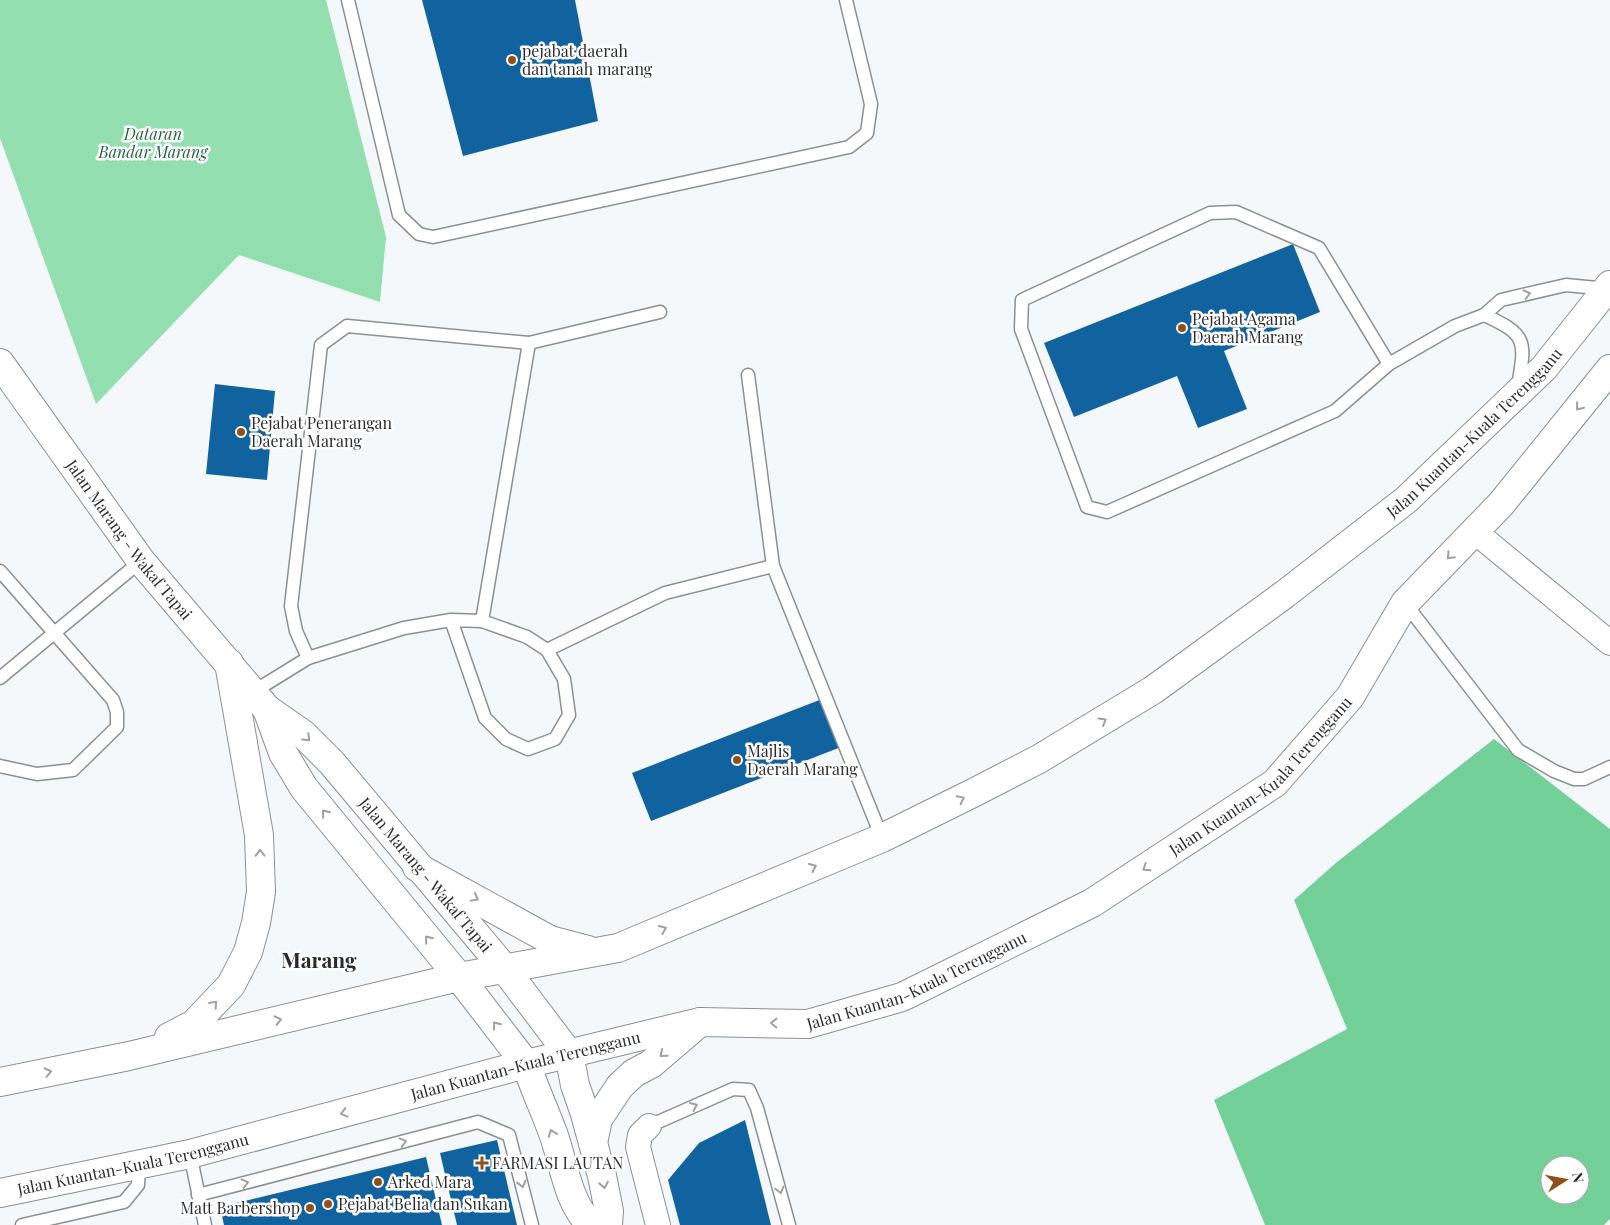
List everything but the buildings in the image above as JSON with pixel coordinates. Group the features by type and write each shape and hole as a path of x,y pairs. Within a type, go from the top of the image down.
{"main road":[{"name":"Jalan Kuantan-Kuala Terengganu","path":"0,1082 129,1056 459,976 618,948 882,838 1039,759 1153,690 1285,594 1406,500 1517,395 1544,368 1608,287"},
{"name":"Jalan Marang - Wakaf Tapai","path":"0,363 141,561 260,700 303,734 332,763 504,968 570,1054"},
{"name":"Jalan Kuantan-Kuala Terengganu","path":"0,1193 139,1166 190,1154 526,1064 700,1022 808,1024 902,997 1092,903 1275,783 1350,697 1406,603 1501,504 1610,369"},
{"path":"129,1056 194,1024 203,1017 231,985 248,952 256,922 261,892 260,835 229,663"},
{"name":"Jalan Marang - Wakaf Tapai","path":"260,700 283,753 304,788 459,976 526,1064 553,1134 569,1187 583,1218 591,1225"},
{"path":"417,866 550,940 586,950 618,948"},
{"path":"592,1143 598,1119 620,1086 634,1073 651,1064 700,1022"},
{"path":"570,1054 574,1085 585,1114 602,1176 609,1212 608,1225"}],"street":[{"path":"1474,531 1610,643"},
{"path":"649,1126 640,1135 638,1148 658,1225"}],"lane":[{"path":"348,0 399,215 419,234 433,237 848,146 868,133 871,104 846,0"},
{"path":"1389,364 1318,248 1236,212 1210,213 1022,300 1021,329 1087,507 1107,512 1335,411 1389,364 1455,326 1484,314 1501,300 1566,285 1608,287"},
{"path":"308,658 296,631 292,606 321,345 347,326 529,343 660,312"},
{"path":"1484,314 1508,325 1521,338 1523,354 1517,395"},
{"path":"482,621 529,343"},
{"path":"748,376 773,566 882,838"},
{"path":"0,678 141,561"},
{"path":"547,650 665,593 773,566"},
{"path":"0,571 113,700 117,712 117,727 73,770 37,774 0,766"},
{"path":"1406,603 1518,750 1554,771 1574,779 1584,779 1610,767"},
{"path":"260,700 308,658 404,628 451,620 482,621 527,637 547,650 564,679 570,715 555,739 528,748 506,739 485,718 451,620"},
{"path":"649,1126 733,1089 748,1090 757,1108 790,1225"},
{"path":"198,1195 478,1122 509,1135 532,1225"},
{"path":"190,1154 205,1225"},
{"path":"22,1225 124,1202 138,1185 139,1166"}],"green space":[{"name":"Dataran Bandar Marang","path":"0,0 326,0 386,237 380,302 239,255 96,404 0,138"},
{"path":"1494,739 1610,829 1610,1219 1604,1225 1265,1225 1214,1100 1347,1029 1294,900 1337,862"}],"place":[{"name":"pejabat daerah dan tanah marang","path":"512,60"},
{"name":"Pejabat Agama Daerah Marang","path":"1182,328"},
{"name":"Pejabat Penerangan Daerah Marang","path":"241,432"},
{"name":"Majlis Daerah Marang","path":"737,760"},
{"name":"FARMASI LAUTAN","path":"482,1163"},
{"name":"Arked Mara","path":"378,1182"},
{"name":"Pejabat Belia dan Sukan","path":"328,1204"},
{"name":"Matt Barbershop","path":"310,1208"}],"district":[{"name":"Marang","path":"319,961"}]}
